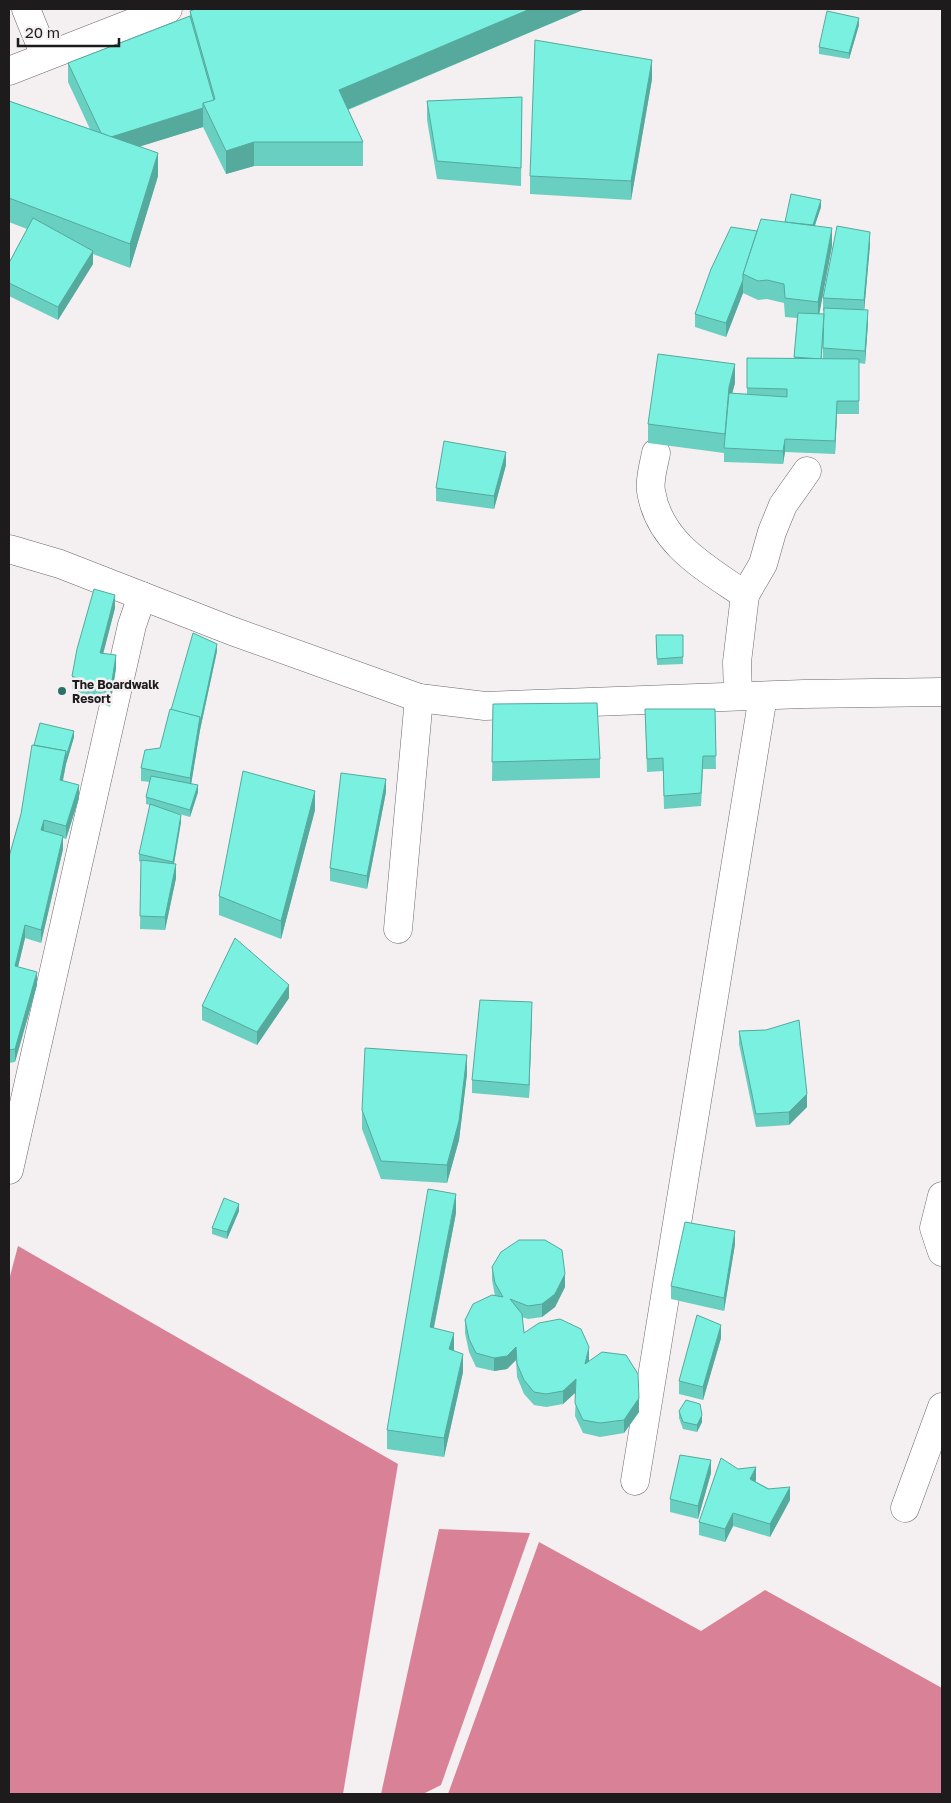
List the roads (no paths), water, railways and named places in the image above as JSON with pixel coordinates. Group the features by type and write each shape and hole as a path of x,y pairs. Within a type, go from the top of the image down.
{"street":[{"path":"26,9 45,56"},
{"path":"9,71 168,9"},
{"path":"656,453 650,491 663,525 683,552 745,595"},
{"path":"635,1481 750,696 737,662 745,595 763,564 772,532 783,505 807,471"},
{"path":"11,555 60,564 232,631 419,698 485,706 750,696 942,692"},
{"path":"9,1170 132,625 142,596"},
{"path":"398,929 419,698"},
{"path":"942,1196 934,1228 942,1252"},
{"path":"905,1508 942,1407"}],"place":[{"name":"The Boardwalk Resort","path":"62,691"}]}
